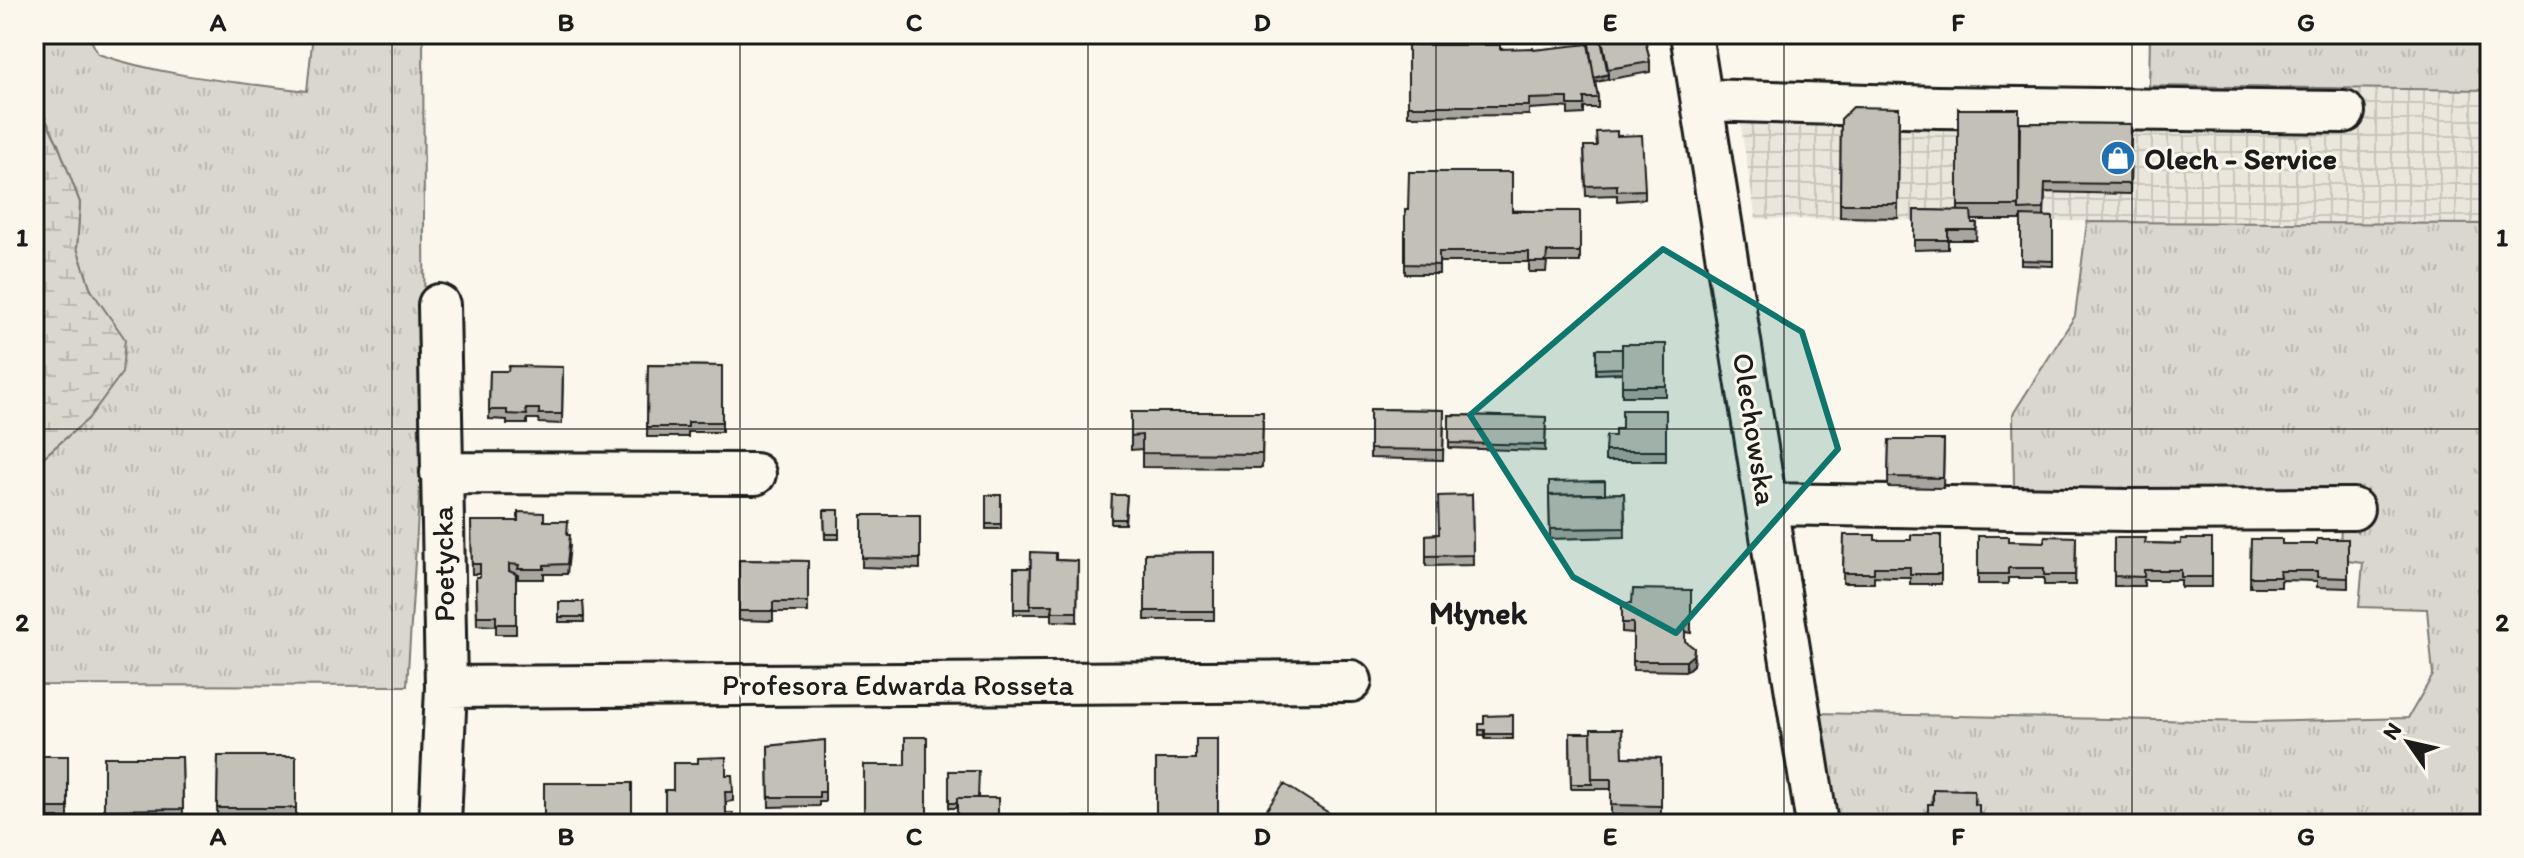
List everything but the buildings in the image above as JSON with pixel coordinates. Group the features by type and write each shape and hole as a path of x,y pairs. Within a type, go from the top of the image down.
{"street":[{"name":"Olechowska","path":"1691,34 1817,824"},
{"path":"1702,100 1938,107 2344,112"},
{"name":"Poetycka","path":"439,305 446,687 440,824"},
{"path":"441,473 755,474"},
{"path":"1767,504 2127,510 2353,509"},
{"name":"Profesora Edwarda Rosseta","path":"446,687 1351,681"}],"highlighted area":[{"path":"1663,249 1802,332 1838,449 1676,633 1573,577 1470,415"}],"shaded area":[{"name":"Olech - Service","path":"1734,85 2490,90 2490,224 1756,219"}],"green space":[{"path":"34,34 88,34 98,54 123,62 201,78 307,91 313,34 423,34 425,405 407,686 34,685 34,465 88,419 104,312 91,290 77,248 80,203 57,142 34,96"},
{"path":"2150,34 2490,34 2490,90 2149,86"},
{"path":"34,96 57,142 80,203 77,248 91,290 125,339 122,373 88,419 34,465"},
{"path":"2087,222 2490,224 2490,824 1997,824 1993,818 1976,812 1976,798 1932,796 1927,824 1832,824 1815,713 2254,722 2408,718 2433,675 2427,609 2359,607 2363,563 2348,561 2348,549 2340,549 2341,526 2361,525 2360,491 2014,488 2013,414 2075,316"}],"place":[{"name":"Olech - Service","path":"2118,158"}],"district":[{"name":"Młynek","path":"1478,613"}]}
